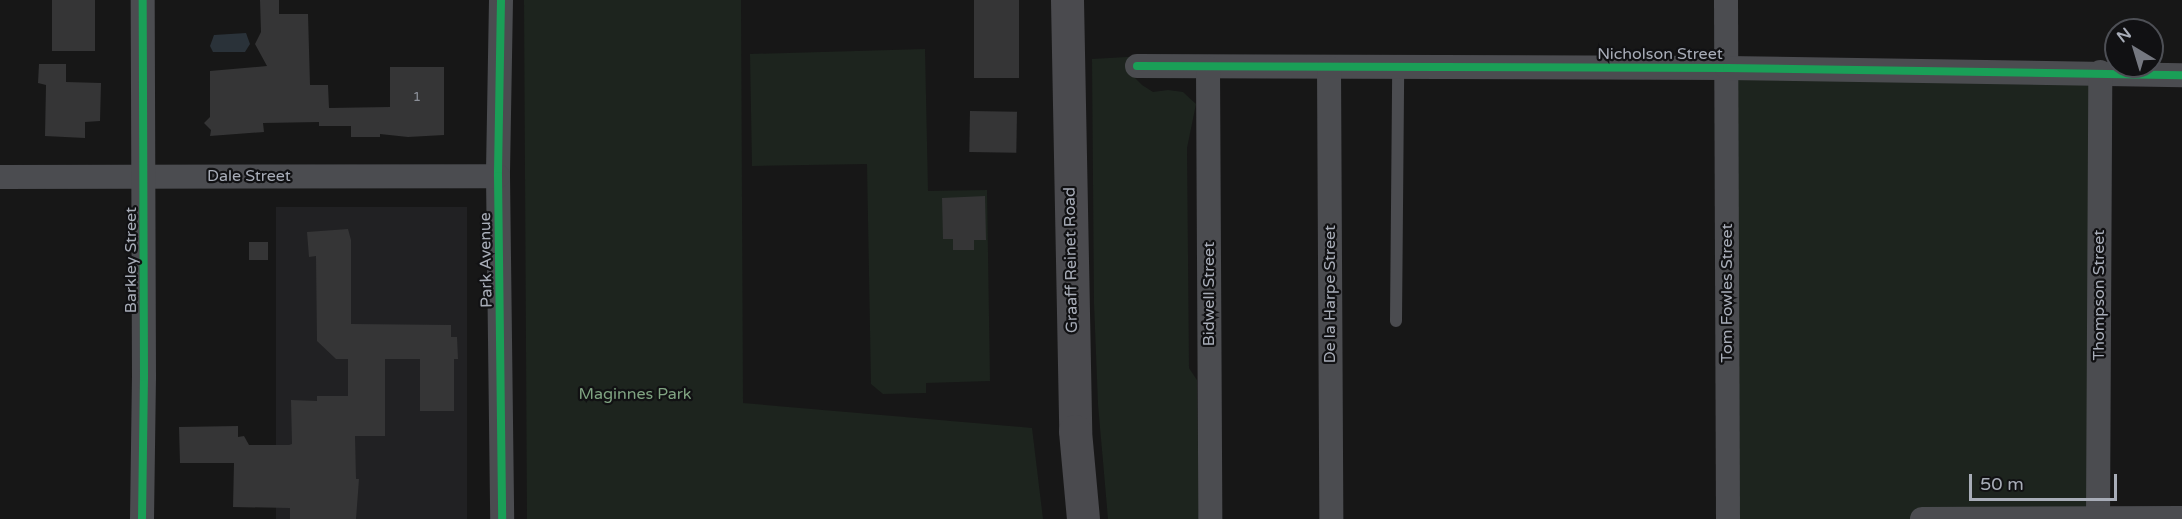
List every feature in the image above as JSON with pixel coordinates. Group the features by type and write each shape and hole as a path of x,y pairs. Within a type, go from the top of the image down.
{"main road":[{"name":"Graaff Reinet Road","path":"1067,0 1071,333 1075,431 1083,519"}],"street":[{"name":"Barkley Street","path":"142,519 143,0"},
{"name":"Park Avenue","path":"501,0 498,176 502,519"},
{"name":"Tom Fowles Street","path":"1726,0 1728,519"},
{"name":"Nicholson Street","path":"1137,66 1208,69 1727,68 2182,75"},
{"name":"De la Harpe Street","path":"1329,68 1331,519"},
{"name":"Bidwell Street","path":"1208,69 1210,519"},
{"name":"Thompson Street","path":"2098,518 2100,72"},
{"name":"Dale Street","path":"0,177 498,176"},
{"path":"1922,519 2182,518"}],"lane":[{"path":"1396,321 1398,68"}],"shaded area":[{"path":"246,33 250,44 245,52 213,52 210,46 214,35"},
{"path":"276,207 467,207 467,519 276,519"}],"green space":[{"name":"Maginnes Park","path":"524,0 741,0 743,403 1032,428 1043,519 527,519"},
{"path":"925,49 928,191 987,190 990,381 926,383 926,393 883,394 871,384 867,164 752,166 750,54"},
{"path":"1144,56 1134,77 1142,85 1153,92 1168,90 1183,92 1196,104 1187,148 1189,368 1197,380 1199,519 1108,519 1098,404 1094,303 1092,59"},
{"path":"1727,68 2100,75 2092,519 1719,519"}],"building":[{"path":"52,0 95,0 95,51 52,51"},
{"path":"260,0 279,0 279,14 308,14 310,85 328,85 329,108 390,107 390,67 444,67 444,135 408,137 380,134 380,137 351,137 351,126 319,126 319,122 263,123 264,132 210,136 211,130 204,123 210,117 210,71 267,66 255,44 261,32"},
{"path":"974,0 1019,0 1019,78 974,78"},
{"path":"39,64 66,64 66,82 101,83 100,121 85,122 85,138 45,136 46,85 38,83"},
{"path":"970,111 1017,112 1016,153 969,152"},
{"path":"985,196 986,240 974,240 974,250 953,250 953,239 943,239 942,198"},
{"path":"348,229 351,240 351,324 451,325 451,337 457,337 458,359 454,359 454,411 420,411 420,359 385,359 385,436 355,436 356,479 359,479 356,519 290,519 290,508 233,507 234,463 180,463 179,427 238,426 238,437 244,436 249,445 289,445 292,444 291,400 317,401 317,396 348,396 348,359 336,359 317,341 316,256 309,257 307,232"},
{"path":"249,242 268,242 268,260 249,260"}],"cycle path":[{"path":"142,519 143,0"},
{"path":"501,0 498,176 502,519"},
{"path":"1137,66 1727,68 2182,75"}]}
